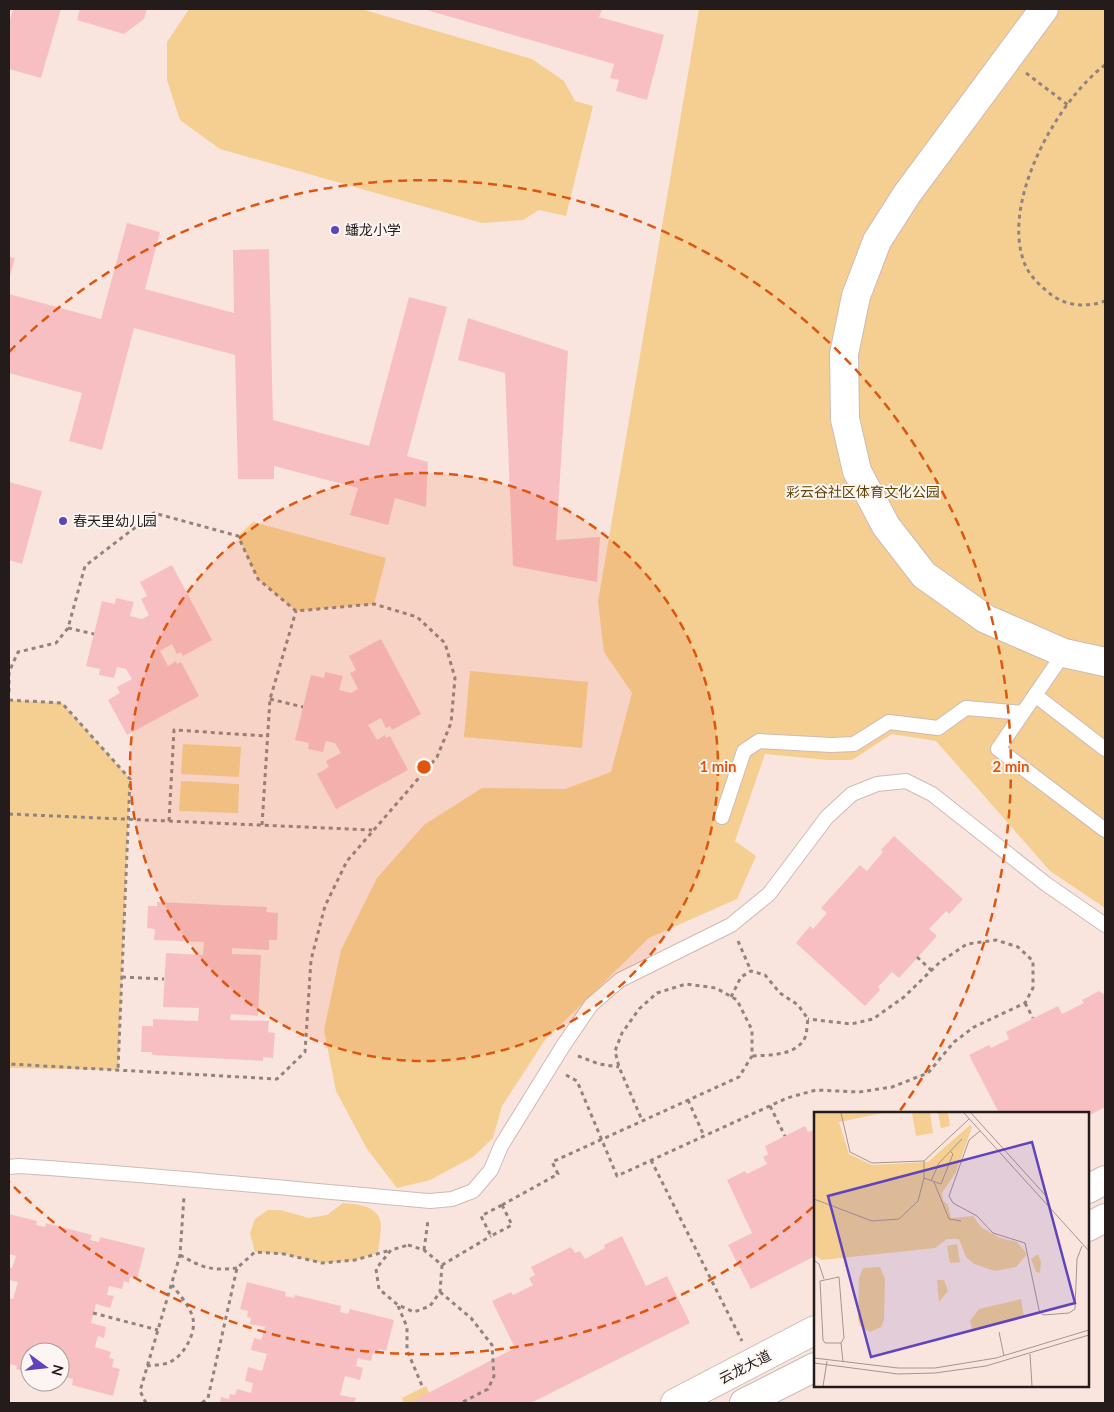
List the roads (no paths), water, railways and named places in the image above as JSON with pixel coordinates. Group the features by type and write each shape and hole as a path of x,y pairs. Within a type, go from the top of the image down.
{"street":[{"path":"1044,9 907,194 877,241 856,296 844,354 845,419 858,472 886,526 924,575 986,619 1064,653 1105,662"},
{"path":"1089,1188 1105,1180"},
{"path":"1089,1226 1105,1218"},
{"name":"云龙大道","path":"675,1403 814,1331"},
{"path":"744,1403 814,1368"}],"lane":[{"path":"1064,653 998,749 1105,830"},
{"path":"1035,695 1105,749"},
{"path":"722,816 744,751 759,741 831,745 854,744 889,722 938,728 966,708 1023,713"},
{"path":"9,1167 19,1166 141,1174 185,1180 430,1200 452,1200 473,1191 491,1170 501,1146 563,1046 592,1005 620,980 731,925 769,894 827,817 852,794 877,784 906,782 932,794 1046,884 1105,925"}],"place":[{"name":"蟠龙小学","path":"335,230"},
{"name":"春天里幼儿园","path":"63,521"}],"park label":[{"name":"彩云谷社区体育文化公园","path":"863,492"}]}
